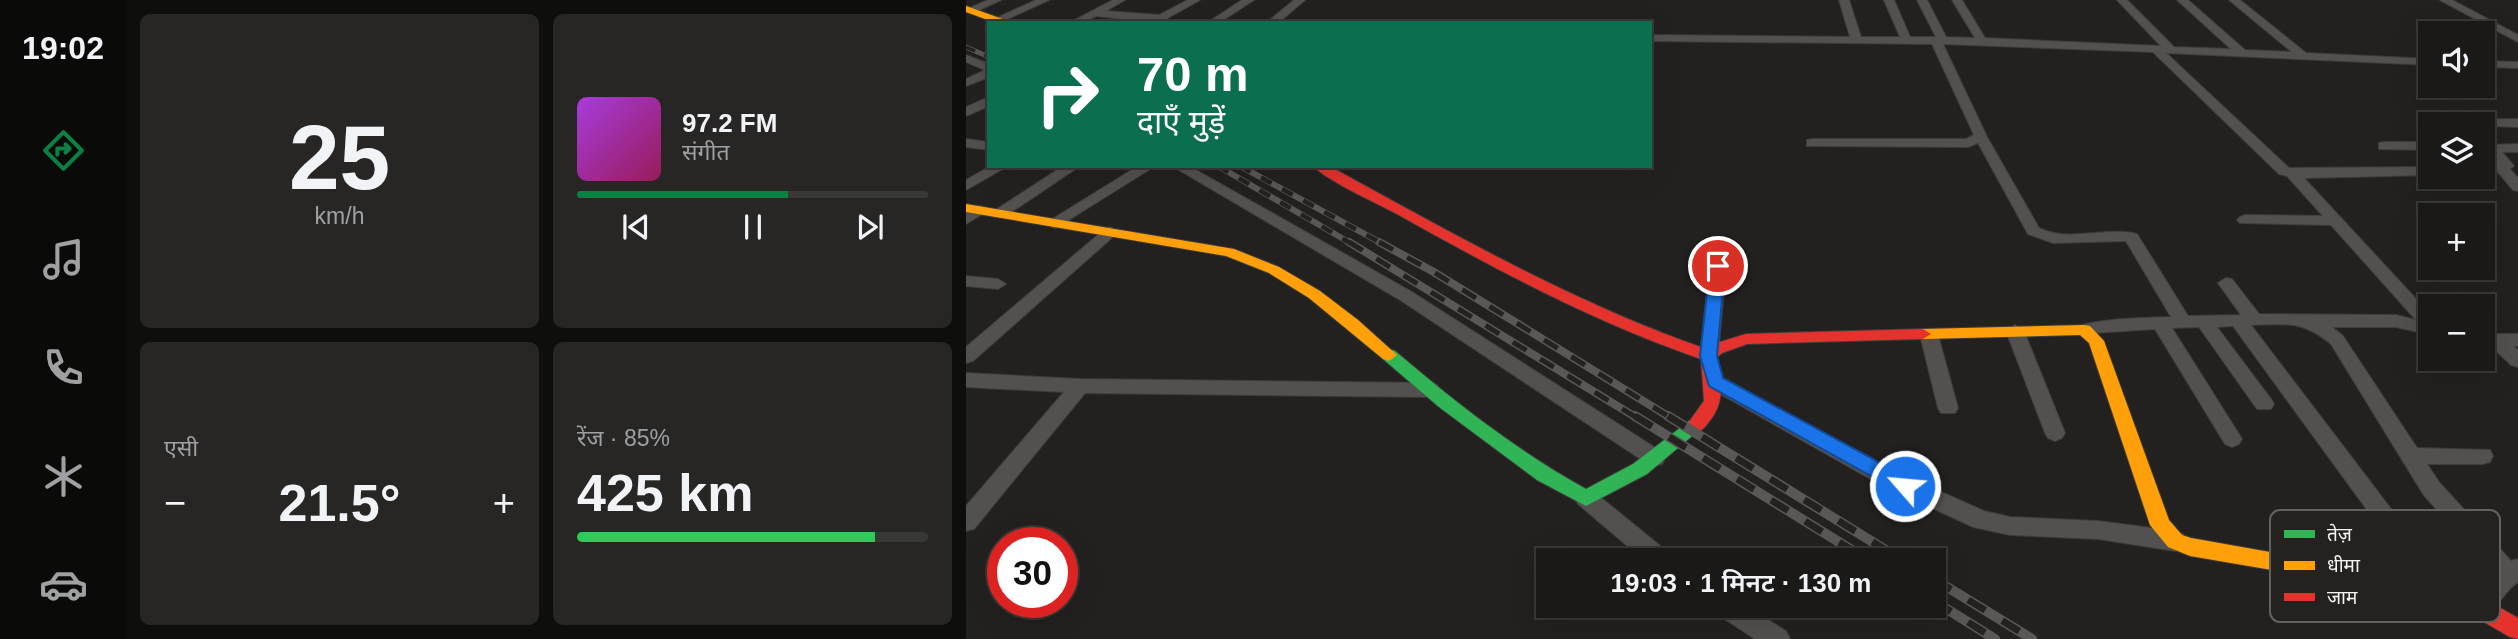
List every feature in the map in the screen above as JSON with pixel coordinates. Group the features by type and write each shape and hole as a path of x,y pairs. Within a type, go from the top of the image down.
{"street":[{"path":"968,10 996,0"},
{"path":"968,10 1001,21 1044,0"},
{"path":"1078,21 1121,0"},
{"path":"1094,13 1156,21 1195,0"},
{"path":"1215,21 1249,0"},
{"path":"1274,21 1300,0"},
{"path":"1844,0 1857,41"},
{"path":"1889,0 1907,42"},
{"path":"1922,0 1981,137 2033,231 2051,237 2116,234 2132,237 2183,322"},
{"path":"1957,0 1982,41"},
{"path":"2122,0 2172,51"},
{"path":"2182,0 2244,55"},
{"path":"2234,0 2306,58"},
{"path":"2445,0 2518,39"},
{"path":"1652,38 1982,41 2418,62"},
{"path":"2157,50 2280,169 2292,173 2418,171"},
{"path":"966,58 987,70"},
{"path":"2495,64 2518,65"},
{"path":"966,83 987,72"},
{"path":"966,112 987,102"},
{"path":"2495,123 2518,123"},
{"path":"1812,143 1968,143 1981,137"},
{"path":"2384,146 2418,146"},
{"path":"2495,169 2507,166 2492,148 2518,148"},
{"path":"966,186 998,168"},
{"path":"999,214 1070,168"},
{"path":"1054,223 1145,168"},
{"path":"1183,168 1406,296 1655,458"},
{"path":"1323,168 1539,284 1657,341 1709,356"},
{"path":"2502,169 2517,185"},
{"path":"2292,173 2418,314"},
{"path":"970,213 999,214 1236,253 1280,271 1384,349 1430,390 1561,486 1586,498 1646,548"},
{"path":"2245,220 2333,221"},
{"path":"966,358 1111,232"},
{"path":"1586,498 1679,442 1707,412 1714,400 1715,382 1709,356 1718,266"},
{"path":"966,281 998,284"},
{"path":"2226,283 2245,319 2381,510"},
{"path":"1709,356 1716,348 1746,339 2084,330 2106,325 2245,319 2396,321 2418,325"},
{"path":"2204,321 2264,404"},
{"path":"2311,321 2337,340 2431,488 2452,510"},
{"path":"2160,323 2232,439"},
{"path":"2084,330 2096,341 2160,526 2175,541"},
{"path":"2015,331 2056,433"},
{"path":"1929,335 1948,408"},
{"path":"2495,340 2518,340"},
{"path":"2495,344 2518,361"},
{"path":"966,380 1080,386 1430,390"},
{"path":"1715,382 1882,475 1981,520 2010,526 2098,530 2175,541 2190,547 2270,561"},
{"path":"966,522 1080,386"},
{"path":"2411,456 2483,456"},
{"path":"2500,559 2513,572 2500,585"},
{"path":"1745,618 1777,639"},
{"path":"2500,619 2518,629"}],"railway":[{"path":"966,47 987,56"},
{"path":"1221,168 1352,244"},
{"path":"1244,168 1383,244"},
{"path":"1349,242 1637,418"},
{"path":"1379,242 1432,271 1671,418"},
{"path":"1635,416 1849,548"},
{"path":"1668,416 1882,548"},
{"path":"1946,586 2032,639"},
{"path":"1946,608 1995,639"}],"traffic: fast":[{"path":"1389,355 1445,403 1544,475 1586,498 1640,469 1695,426"}],"traffic: slow":[{"path":"966,9 999,21"},
{"path":"966,208 1229,252 1274,270 1315,294 1389,355"},
{"path":"1923,334 2084,330 2096,341 2160,525 2175,541 2190,547 2270,561"}],"traffic: jam":[{"path":"1323,168 1559,295 1659,339 1709,356"},
{"path":"1695,426 1713,401 1709,356 1716,349 1746,339 1923,334"},
{"path":"2500,620 2518,630"}],"route":[{"path":"1718,266 1709,356 1715,382 1905,486"}]}
